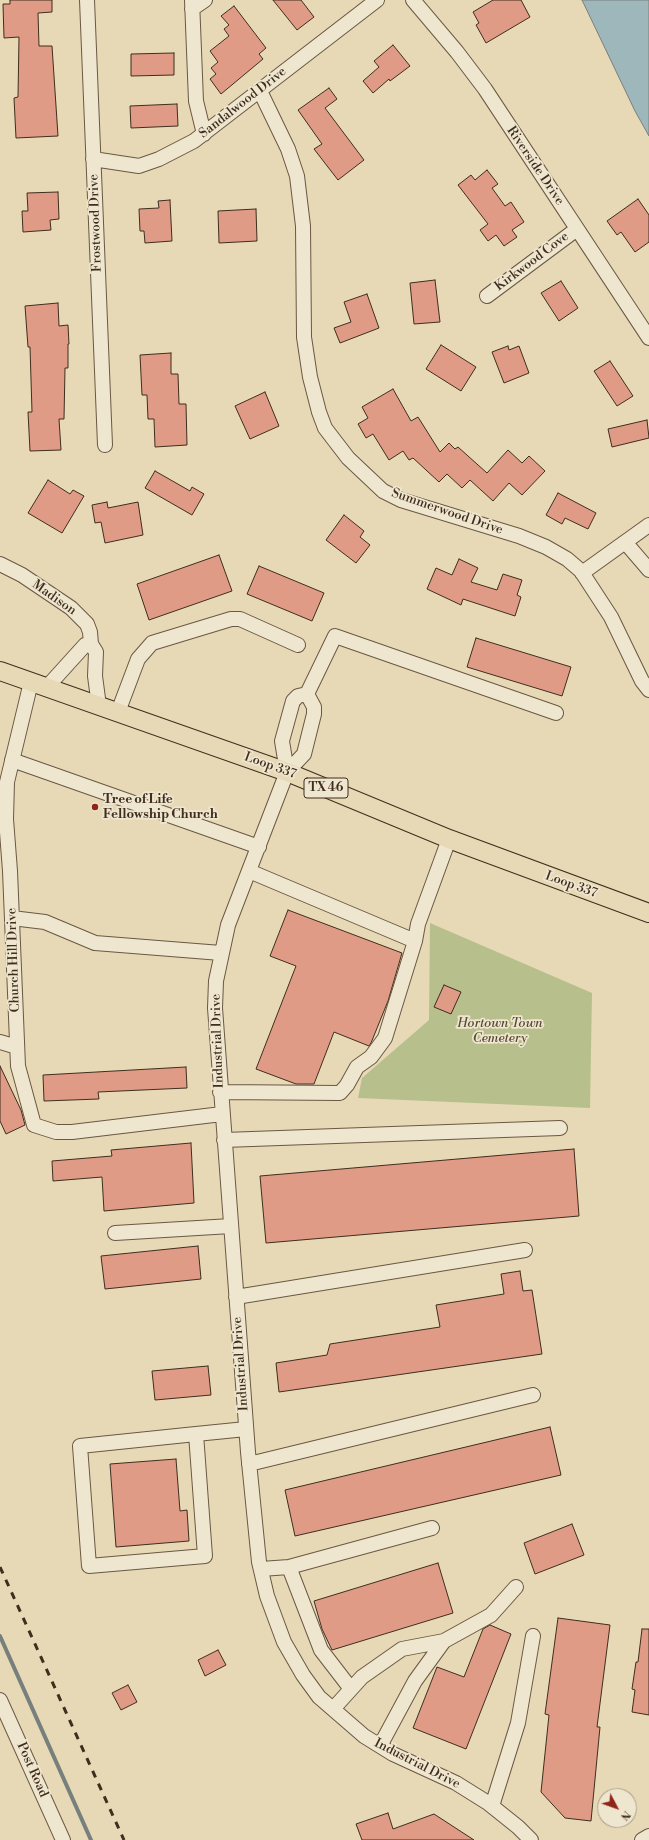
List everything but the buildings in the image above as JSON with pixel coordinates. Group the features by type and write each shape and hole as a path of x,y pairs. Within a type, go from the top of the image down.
{"main road":[{"name":"Loop 337","path":"0,671 287,772 449,839 649,913"}],"street":[{"name":"Frostwood Drive","path":"87,0 105,445"},
{"path":"204,134 196,101 192,4 205,0"},
{"name":"Sandalwood Drive","path":"93,159 139,166 176,151 204,134 377,0"},
{"name":"Riverside Drive","path":"413,0 457,52 480,83 649,338"},
{"name":"Summerwood Drive","path":"260,91 288,149 298,176 303,226 304,338 310,377 319,412 325,428 348,458 383,491 401,500 519,536 546,547 567,559 582,573 611,617 642,681 649,690"},
{"name":"Kirkwood Cove","path":"487,296 577,228"},
{"path":"582,573 649,525"},
{"path":"625,542 649,570"},
{"name":"Madison","path":"0,564 22,575 80,616 90,632 91,644 96,652 95,676 99,706"},
{"path":"118,712 138,659 152,643 231,619 240,619 298,645"},
{"path":"307,694 335,636 556,713"},
{"path":"38,684 85,645 91,644"},
{"name":"Church Hill Drive","path":"38,684 12,757 7,782 6,819 18,1066 34,1125 56,1132 72,1132 222,1114"},
{"path":"287,772 282,741 293,701 298,696 307,694"},
{"path":"287,772 304,754 314,714 314,707 307,694"},
{"path":"12,757 259,847"},
{"name":"Industrial Drive","path":"287,772 228,925 216,981 215,1008 220,1092 249,1464 261,1569 267,1596 284,1642 303,1675 319,1697 364,1736 393,1754 456,1783 492,1806 518,1827 530,1840"},
{"path":"220,1092 340,1093 347,1085 357,1067 371,1058 385,1038 415,941 418,924 449,839"},
{"path":"249,871 415,941"},
{"path":"12,918 45,922 95,943 221,953"},
{"path":"0,1042 17,1047"},
{"path":"224,1140 560,1128"},
{"path":"115,1233 231,1226"},
{"path":"236,1297 525,1250"},
{"path":"249,1464 533,1395"},
{"path":"196,1434 205,1556 88,1566 80,1446 196,1434 246,1429"},
{"path":"261,1569 289,1567 432,1528"},
{"path":"289,1567 321,1650 351,1689"},
{"path":"333,1709 362,1677 402,1649 444,1642 491,1615 516,1587"},
{"path":"492,1806 518,1723 533,1636"},
{"path":"380,1746 415,1681 444,1642"},
{"name":"Post Road","path":"0,1700 63,1840"},
{"path":"642,1840 649,1836"}],"green space":[{"name":"Hortown Town Cemetery","path":"430,923 592,993 590,1108 358,1098 362,1078 429,1020"}],"water":[{"path":"582,0 649,0 649,136 635,111"}],"waterway":[{"path":"0,1636 91,1840"}],"railway":[{"path":"0,1567 124,1840"}],"place":[{"name":"Tree of Life Fellowship Church","path":"95,807"}]}
